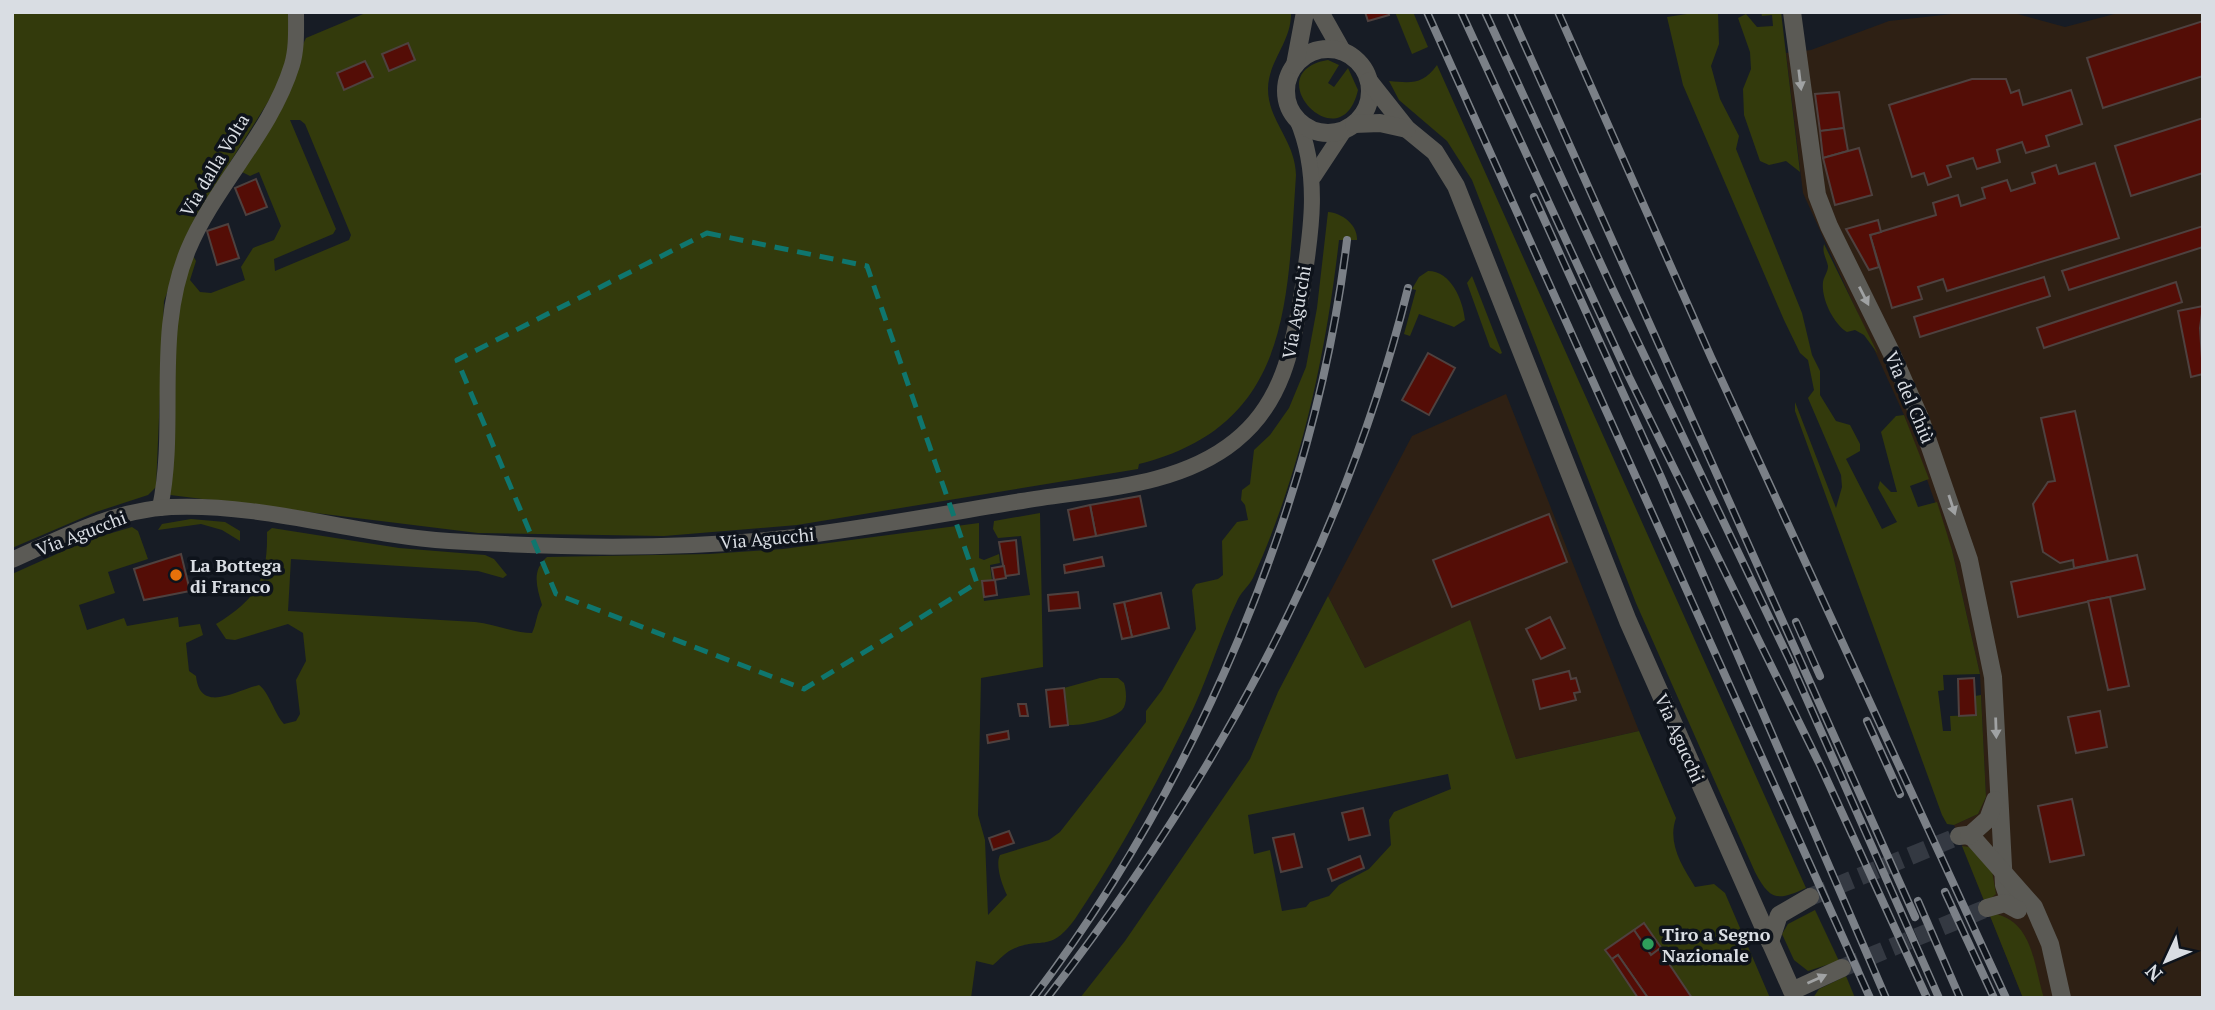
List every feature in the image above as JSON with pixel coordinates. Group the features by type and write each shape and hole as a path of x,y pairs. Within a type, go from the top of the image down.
{"street":[{"name":"Via dalla Volta","path":"160,508 167,348 171,308 179,275 202,219 256,135 287,77 295,50 296,12"},
{"path":"1305,12 1295,65 1286,92 1297,119 1318,131 1349,127 1367,106 1369,81 1360,64 1342,51 1320,12"},
{"name":"Via del Chiù","path":"1791,12 1817,195 1829,226 1920,418 1969,560 1993,677 2003,870"},
{"path":"1295,65 1311,52 1321,49 1342,51"},
{"name":"Via Agucchi","path":"1369,81 1407,129 1435,152 1460,193 1628,621 1793,994 1842,968"},
{"name":"Via Agucchi","path":"12,560 103,521 160,508 258,513 444,541 688,545 837,531 1171,474 1212,457 1241,437 1260,416 1278,386 1291,351 1301,295 1314,176 1309,151 1297,119"},
{"name":"Via Agucchi","path":"1314,176 1349,127 1380,123 1407,129"},
{"name":"Via del Chiù","path":"1997,790 1988,819 1964,836 2003,870"},
{"path":"2003,870 2005,892 2011,905 2046,935"},
{"path":"2003,870 2028,898 2046,935 2062,998"},
{"path":"1748,892 1761,905 1785,909"},
{"path":"1770,942 1776,921 1785,909 1810,897"},
{"path":"1987,908 1998,904 2011,905"}],"highlighted area":[{"path":"707,233 867,266 977,583 804,689 556,594 457,360"}],"shaded area":[{"path":"1970,12 2010,12 2065,27 2122,12 2203,12 2203,998 2023,998 1954,825 1978,814 1986,797 1980,674 1952,550 1904,415 1803,193 1786,53 1811,50 1889,21"},
{"path":"1506,394 1639,731 1516,759 1470,621 1365,668 1328,596 1412,436"}],"green space":[{"path":"12,12 291,12 289,51 278,86 195,218 164,301 156,487 148,495 96,512 12,548"},
{"path":"368,12 1291,12 1288,33 1272,69 1268,89 1272,111 1291,151 1296,175 1289,270 1282,314 1271,354 1253,390 1226,421 1189,446 1139,464 1138,469 797,525 664,536 478,533 170,495 177,309 192,254 196,261 190,280 200,292 211,293 245,280 241,267 253,248 274,240 281,226 259,172 250,176 242,172 306,38","holes":["290,120 300,120 305,124 351,235 349,240 275,271 274,259 333,234 336,229"]},
{"path":"1395,12 1413,12 1428,47 1412,54"},
{"path":"1718,12 1719,44 1711,66 1720,99 1739,136 1736,149 1802,313 1812,355 1820,371 1820,395 1836,421 1850,425 1860,444 1860,451 1846,459 1882,529 1897,522 1878,488 1880,481 1891,492 1897,492 1881,432 1896,416 1904,415 1929,479 1910,486 1918,507 1937,502 1952,550 1980,674 1943,675 1944,690 1938,691 1943,731 1951,731 1950,716 1976,715 1975,696 1981,695 1986,797 1978,814 1954,825 1947,824 1942,815 1795,411 1795,402 1836,508 1842,487 1841,475 1808,398 1814,390 1808,360 1800,353 1784,320 1683,85 1667,17"},
{"path":"1761,12 1781,12 1800,172 1786,161 1769,165 1760,161 1744,115 1743,89 1751,69 1750,52 1738,18 1746,14 1757,27 1773,26 1772,15 1762,16"},
{"path":"1328,60 1339,65 1328,83 1334,87 1348,68 1358,90 1349,110 1336,118 1322,116 1309,107 1301,94 1300,80 1308,68"},
{"path":"1437,65 1806,888 1788,895 1776,896 1760,882 1636,603 1472,180 1447,141 1399,100 1389,81 1416,81 1427,76"},
{"path":"1328,212 1348,221 1355,229 1357,240 1339,240 1327,326 1309,412 1285,496 1253,578 1238,599 1194,707 1167,762 1092,894 1075,919 1058,937 1011,950 993,965 976,961 971,998 12,998 12,574 88,540 132,527 138,531 148,559 108,572 115,593 79,605 87,630 124,618 127,626 178,617 179,627 200,624 203,635 186,643 189,671 196,676 199,688 204,694 220,697 259,685 266,692 284,724 296,721 300,714 296,680 306,661 303,633 288,624 235,640 226,639 216,624 241,606 257,586 265,563 267,532 272,528 399,548 485,555 494,559 507,575 503,578 478,571 291,559 288,611 475,622 532,633 542,605 537,574 547,557 709,554 783,549 979,523 979,558 984,560 999,554 1000,563 990,565 992,580 982,581 984,601 1030,595 1021,536 998,538 993,529 994,521 1040,513 1043,667 981,678 978,815 985,840 988,915 1007,895 1001,881 1000,855 1049,840 1060,832 1146,722 1146,711 1162,690 1196,629 1192,590 1196,584 1218,579 1223,575 1222,541 1237,522 1248,520 1245,505 1241,500 1242,490 1250,484 1254,450 1270,435 1289,408 1306,367 1317,308"},
{"path":"1824,244 1878,354 1864,335 1855,330 1847,332 1829,310 1823,289 1828,266"},
{"path":"1428,271 1436,272 1449,281 1462,304 1465,320 1454,327 1419,314 1410,336 1404,334 1416,290 1412,289 1419,277"},
{"path":"1472,276 1502,353 1500,354 1490,347 1467,283"},
{"path":"191,519 225,522 240,531 240,541 222,530 201,524 158,530 162,524"},
{"path":"1328,596 1365,668 1470,620 1516,759 1639,731 1676,818 1673,836 1681,863 1695,887 1714,884 1725,893 1770,998 1080,998 1125,941 1250,759 1278,692","holes":["1448,774 1451,789 1394,812 1389,820 1391,845 1369,869 1339,885 1329,896 1310,902 1306,907 1282,911 1270,850 1254,854 1248,815"]},
{"path":"1100,678 1118,678 1124,683 1126,696 1122,710 1104,719 1068,725 1064,688"},
{"path":"1962,846 1969,847 1992,871 1996,894 1985,903"},
{"path":"1815,910 1839,961 1808,971 1794,960 1782,934 1788,924"},
{"path":"1996,914 2009,919 2025,937 2044,998 2023,998 1990,916"},
{"path":"1846,976 1855,998 1813,998 1819,989"}],"building":[{"path":"1365,12 1388,12 1389,15 1368,21"},
{"path":"2203,21 2203,76 2103,108 2087,58"},
{"path":"408,43 415,60 389,71 382,54"},
{"path":"365,61 373,77 344,90 337,73"},
{"path":"1972,79 2006,79 2011,93 2019,90 2023,105 2071,90 2082,124 2046,136 2049,146 2026,153 2022,142 1997,150 2000,162 1977,169 1973,158 1947,166 1951,177 1928,185 1924,173 1912,177 1889,105"},
{"path":"1839,92 1844,128 1820,131 1815,94"},
{"path":"2203,118 2203,173 2131,196 2115,146"},
{"path":"1844,128 1848,151 1823,158 1820,131"},
{"path":"1859,148 1872,195 1835,205 1823,158"},
{"path":"2095,163 2119,238 1947,291 1943,279 1918,287 1922,299 1892,308 1870,235 1936,215 1933,203 1958,195 1961,206 1985,198 1982,188 2007,180 2011,191 2035,183 2032,173 2056,165 2059,174"},
{"path":"256,179 267,207 246,215 235,188"},
{"path":"1878,220 1881,232 1870,235 1879,267 1869,270 1846,229"},
{"path":"228,224 239,258 217,265 207,231"},
{"path":"2203,226 2203,247 2069,290 2062,271"},
{"path":"2044,277 2050,296 1920,337 1914,317"},
{"path":"2176,282 2182,302 2044,348 2037,328"},
{"path":"2203,306 2200,328 2203,374 2191,377 2178,311"},
{"path":"1428,353 1455,368 1429,415 1402,400"},
{"path":"2075,411 2108,561 2074,568 2073,560 2060,563 2043,552 2033,504 2048,482 2055,481 2041,418"},
{"path":"1140,496 1146,526 1096,536 1090,505"},
{"path":"1090,505 1096,536 1074,540 1068,510"},
{"path":"1549,514 1567,562 1452,607 1433,560"},
{"path":"1016,540 1019,574 1005,576 999,542"},
{"path":"181,554 190,591 144,600 134,569"},
{"path":"2137,555 2145,589 2018,617 2011,582"},
{"path":"1102,557 1104,566 1065,573 1064,565"},
{"path":"1004,566 1006,578 994,580 992,568"},
{"path":"995,580 997,595 984,597 982,581"},
{"path":"1078,592 1080,608 1049,611 1048,595"},
{"path":"1161,593 1169,628 1132,637 1124,602"},
{"path":"2110,597 2129,686 2108,690 2088,601"},
{"path":"1124,602 1132,637 1122,639 1114,604"},
{"path":"1550,617 1565,648 1541,659 1526,629"},
{"path":"1569,671 1571,679 1576,678 1580,692 1574,693 1576,700 1540,709 1533,680"},
{"path":"1974,678 1976,715 1959,716 1958,679"},
{"path":"1064,688 1068,725 1050,727 1046,690"},
{"path":"1018,704 1026,704 1028,716 1020,716"},
{"path":"2100,711 2107,747 2076,753 2068,717"},
{"path":"1008,731 1009,739 988,743 987,735"},
{"path":"2072,799 2084,855 2050,862 2038,806"},
{"path":"1363,808 1370,835 1349,840 1342,813"},
{"path":"1009,831 1014,843 993,850 989,838"},
{"path":"1294,834 1302,867 1281,872 1273,838"},
{"path":"1360,856 1364,868 1332,881 1328,869"},
{"path":"1644,923 1662,949 1651,955 1634,930"},
{"path":"1634,930 1651,955 1659,949 1692,998 1648,998 1618,955 1612,959 1605,950"},
{"path":"1618,955 1648,998 1638,998 1612,959"}],"tunnel":[{"path":"1810,897 1959,836"},
{"path":"1842,968 1987,908"}],"railway":[{"path":"1427,12 1870,998"},
{"path":"1461,12 1629,377 1821,767 1927,998"},
{"path":"1485,12 1612,288 1789,659 1939,998"},
{"path":"1510,12 1915,917"},
{"path":"1558,12 1711,357 2006,998"},
{"path":"1534,197 1661,477 1886,998"},
{"path":"1033,998 1092,915 1146,827 1195,735 1239,639 1276,541 1307,441 1331,340 1347,240"},
{"path":"1047,998 1107,918 1163,835 1216,749 1265,661 1309,571 1348,479 1381,384 1408,288"},
{"path":"1796,622 1820,676"},
{"path":"1867,721 1900,794"},
{"path":"1945,892 1994,998"},
{"path":"1918,901 1960,998"}],"place":[{"name":"La Bottega di Franco","path":"176,575"},
{"name":"Tiro a Segno Nazionale","path":"1648,944"}]}
